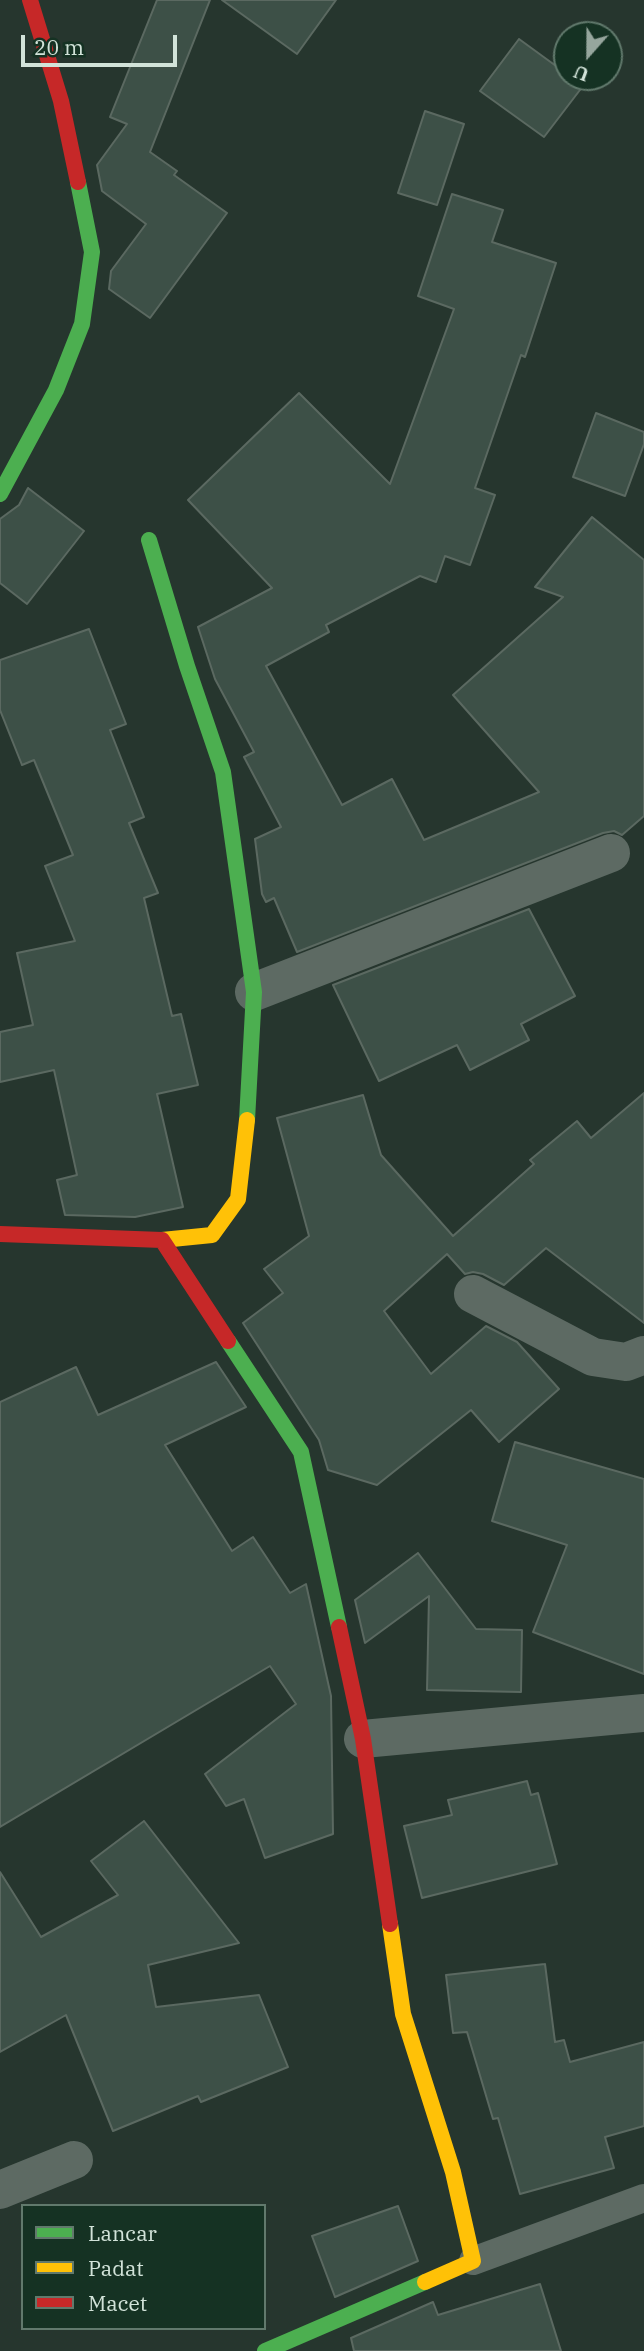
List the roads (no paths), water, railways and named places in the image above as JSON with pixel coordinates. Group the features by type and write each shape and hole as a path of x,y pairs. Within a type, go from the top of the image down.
{"street":[{"path":"0,494 56,390 82,324 92,252 61,101 30,0"},
{"path":"0,1234 162,1240 212,1235 237,1199 248,1108 254,992 223,772 149,540"},
{"path":"254,992 611,853"},
{"path":"162,1240 301,1452 363,1739 403,2014 453,2172 473,2261 265,2351"},
{"path":"473,1294 593,1357 626,1362 644,1355"},
{"path":"363,1739 644,1713"},
{"path":"0,2190 74,2160"}],"lane":[{"path":"473,2261 644,2198"}]}
